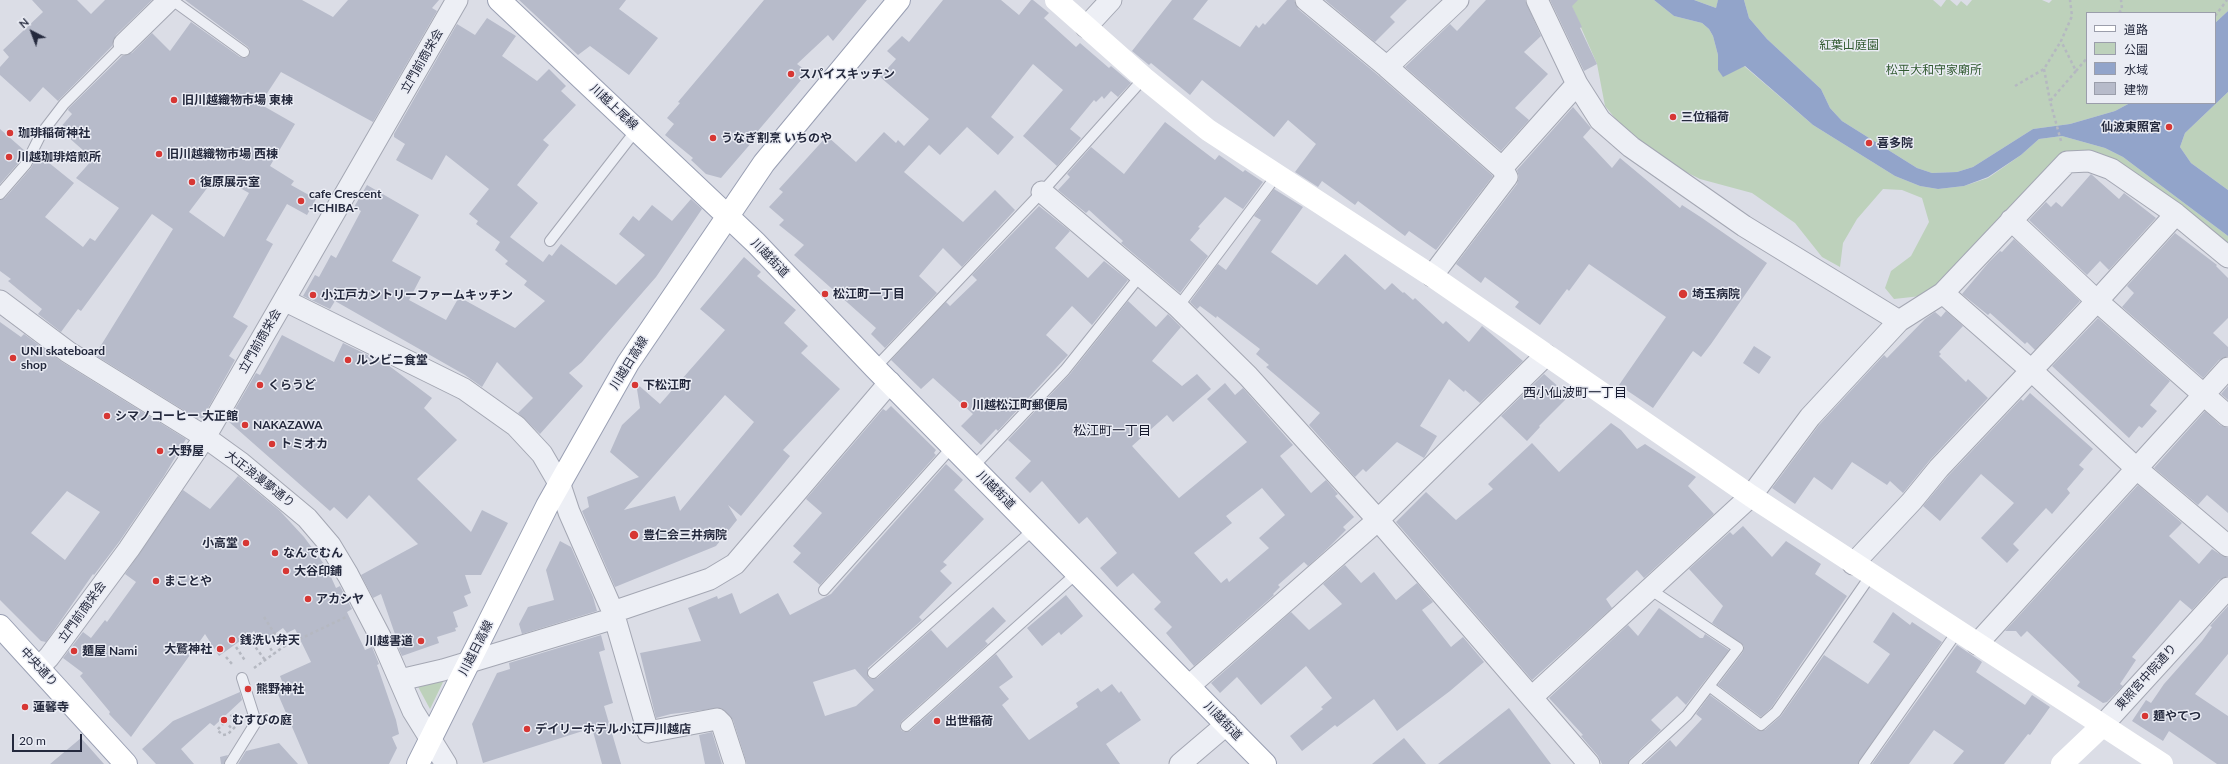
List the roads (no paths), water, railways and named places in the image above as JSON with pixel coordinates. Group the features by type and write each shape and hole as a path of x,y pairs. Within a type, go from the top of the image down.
{"main road":[{"name":"川越上尾線","path":"499,0 728,215"},
{"name":"川越日高線","path":"418,764 547,506 628,363 764,163 796,122 899,0"},
{"path":"1056,0 1144,78 1208,130 1432,276 1751,496 1957,632 2162,764"},
{"name":"川越街道","path":"728,215 952,447 1190,686 1265,764"},
{"name":"中央通り","path":"0,626 126,764"},
{"name":"東照宮中院通り","path":"2062,764 2102,726"}],"street":[{"path":"124,44 169,0"},
{"name":"立門前商栄会","path":"39,667 49,657 129,549 205,437 457,0"},
{"path":"1086,27 1111,0"},
{"path":"1306,0 1387,67 1502,168 1507,177 1432,276"},
{"path":"1387,67 1458,0"},
{"path":"1537,0 1577,84 1600,120 1631,147 1744,226 1899,321"},
{"path":"1502,168 1577,84"},
{"path":"1532,697 1651,590 1751,496 1810,417 1899,321 1944,293 2067,162 2078,160 2089,161 2111,169 2176,214 2228,257"},
{"path":"1042,192 1178,307 1248,376 1378,520 1589,764"},
{"path":"1862,569 1912,501 1939,468 2097,301 2176,214"},
{"path":"2011,220 2097,301 2228,416"},
{"path":"1944,293 2032,370 2137,469 2228,546"},
{"path":"284,300 464,389 516,426 542,454 560,485 569,512 614,615 648,732 717,719 722,724 736,764"},
{"name":"大正浪漫夢通り","path":"0,301 68,352 205,437 241,463 307,518 330,544 366,608 413,711 446,764"},
{"path":"1190,686 1378,520 1546,355"},
{"path":"1977,644 2228,368"},
{"path":"400,680 470,661 614,615 710,579 735,564 882,375"},
{"name":"東照宮中院通り","path":"2102,726 2228,588"},
{"path":"1180,764 1227,724"}],"lane":[{"path":"172,0 244,52"},
{"path":"0,194 26,164 41,134 64,104 124,44"},
{"path":"882,375 1144,78"},
{"path":"550,241 637,129"},
{"path":"1178,307 1277,175"},
{"path":"973,467 1064,370 1140,276"},
{"path":"824,590 952,447"},
{"path":"873,672 1034,529"},
{"path":"1709,686 1761,725 1776,712 1862,569"},
{"path":"906,726 1077,573"},
{"path":"1634,764 1687,715 1738,648 1651,590"},
{"path":"1864,764 1957,632"},
{"path":"230,764 256,722 242,678"}],"water":[{"path":"1654,0 1694,0 1716,8 1718,0 1744,0 1749,18 1767,39 1821,89 1830,108 1842,121 1917,168 1932,173 1957,172 1973,167 2033,129 2070,124 2115,111 2128,104 2215,104 2185,133 2180,147 2191,163 2228,190 2228,236 2123,157 2105,148 2062,136 2039,139 2021,155 1988,177 1964,186 1938,189 1920,186 1895,176 1813,125 1745,66 1723,77 1718,70 1718,55 1713,36 1709,29 1702,23 1674,16"},
{"path":"2228,11 2228,92 2216,103 2216,22"}],"place":[{"name":"スパイスキッチン","path":"791,74"},
{"name":"旧川越織物市場 東棟","path":"174,100"},
{"name":"三位稲荷","path":"1673,117"},
{"name":"仙波東照宮","path":"2169,127"},
{"name":"珈琲稲荷神社","path":"10,133"},
{"name":"うなぎ割烹 いちのや","path":"713,138"},
{"name":"喜多院","path":"1869,143"},
{"name":"旧川越織物市場 西棟","path":"159,154"},
{"name":"川越珈琲焙煎所","path":"9,157"},
{"name":"復原展示室","path":"192,182"},
{"name":"cafe Crescent -ICHIBA-","path":"301,201"},
{"name":"松江町一丁目","path":"825,294"},
{"name":"埼玉病院","path":"1683,294"},
{"name":"小江戸カントリーファームキッチン","path":"313,295"},
{"name":"UNI skateboard shop","path":"13,358"},
{"name":"ルンビニ食堂","path":"348,360"},
{"name":"くらうど","path":"260,385"},
{"name":"下松江町","path":"635,385"},
{"name":"川越松江町郵便局","path":"964,405"},
{"name":"シマノコーヒー 大正館","path":"107,416"},
{"name":"NAKAZAWA","path":"245,425"},
{"name":"トミオカ","path":"272,444"},
{"name":"大野屋","path":"160,451"},
{"name":"豊仁会三井病院","path":"634,535"},
{"name":"小高堂","path":"246,543"},
{"name":"なんでむん","path":"275,553"},
{"name":"大谷印鋪","path":"286,571"},
{"name":"まことや","path":"156,581"},
{"name":"アカシヤ","path":"308,599"},
{"name":"銭洗い弁天","path":"232,640"},
{"name":"川越書道","path":"421,641"},
{"name":"大鷲神社","path":"220,649"},
{"name":"麺屋 Nami","path":"74,651"},
{"name":"熊野神社","path":"248,689"},
{"name":"蓮馨寺","path":"25,707"},
{"name":"麺やてつ","path":"2145,716"},
{"name":"むすびの庭","path":"224,720"},
{"name":"出世稲荷","path":"937,721"},
{"name":"デイリーホテル小江戸川越店","path":"527,729"}],"district":[{"name":"西小仙波町一丁目","path":"1575,393"},
{"name":"松江町一丁目","path":"1112,431"}],"park label":[{"name":"紅葉山庭園","path":"1849,45"},
{"name":"松平大和守家廟所","path":"1934,70"}]}
